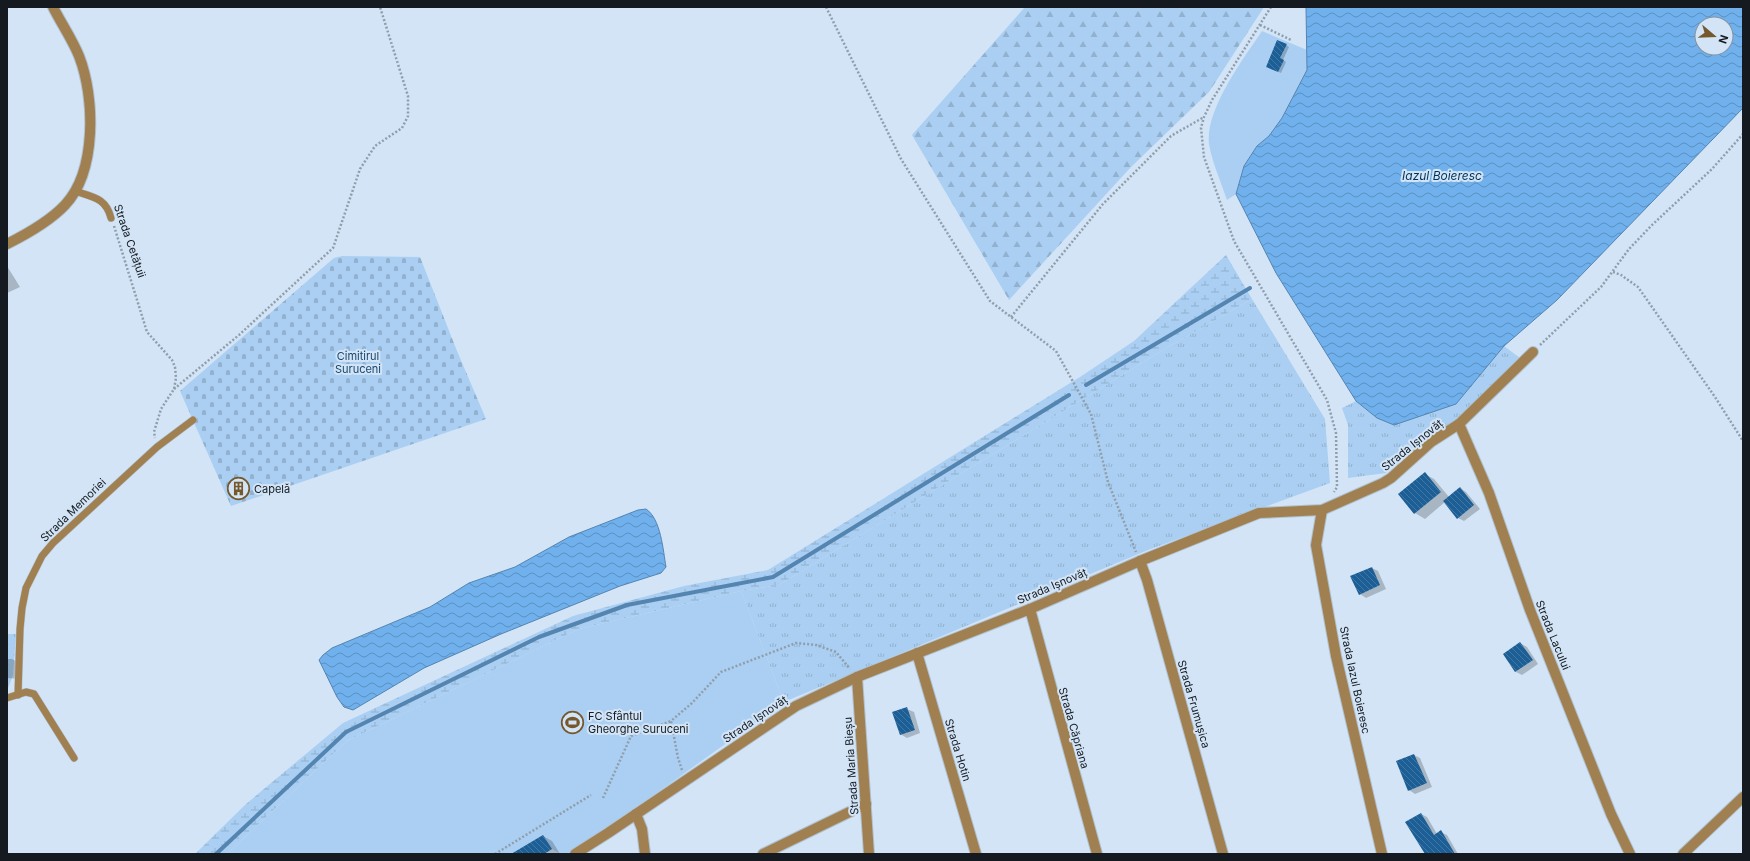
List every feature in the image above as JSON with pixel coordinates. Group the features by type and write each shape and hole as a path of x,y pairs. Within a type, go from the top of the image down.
{"street":[{"path":"7,244 24,236 52,217 66,204 75,191 82,176 87,153 90,132 88,92 79,55 53,7"},
{"name":"Strada Ișnovăț","path":"575,854 796,706 857,677 1030,609 1140,561 1259,513 1322,510 1391,478 1431,442 1459,424 1533,352"},
{"name":"Strada Lacului","path":"1459,424 1489,492 1530,610 1610,814 1630,854"},
{"name":"Strada Iazul Boieresc","path":"1322,510 1316,545 1336,656 1382,854"},
{"name":"Strada Frumușica","path":"1140,561 1147,580 1223,854"},
{"name":"Strada Căpriana","path":"1030,609 1097,854"},
{"name":"Strada Hotin","path":"916,653 976,854"},
{"name":"Strada Maria Bieșu","path":"857,677 869,854"},
{"path":"1683,854 1743,797"},
{"path":"763,854 866,804"},
{"path":"636,814 642,829 645,854"}],"lane":[{"name":"Strada Cetățuii","path":"75,191 104,202 109,207 111,218"},
{"name":"Strada Memoriei","path":"18,695 22,608 26,588 42,556 53,543 157,447 193,420"},
{"path":"7,698 26,692 34,694 74,758"}],"path":[{"path":"174,389 239,335 333,248 360,169 375,146 402,128 408,116 408,96 380,7"},
{"path":"826,7 901,159 990,301 1056,351 1091,414 1108,482 1140,561"},
{"path":"1271,7 1212,100 1204,117 1201,128 1204,157 1234,241 1327,400 1336,433 1337,487 1333,493"},
{"path":"1260,25 1291,40"},
{"path":"1011,317 1104,204 1172,136 1204,117"},
{"path":"1533,352 1601,287 1629,249 1652,225 1712,169 1743,134"},
{"name":"Strada Cetățuii","path":"111,218 147,332 172,360 175,367 176,378 174,389 161,409 156,421 154,432 157,447"},
{"path":"1613,272 1638,287 1707,384 1743,441"},
{"path":"603,798 631,736 671,720 692,703 721,672 796,643 816,645 836,652 857,677"},
{"path":"671,720 678,758 686,780"},
{"path":"495,854 591,795"}],"green space":[{"path":"1025,7 1264,7 1209,92 1131,167 1009,300 912,135"},
{"path":"1262,31 1307,50 1307,70 1282,118 1269,136 1257,146 1244,166 1236,194 1227,200 1210,151 1209,131 1213,116 1227,85"},
{"path":"1226,255 1252,299 1163,350 779,585 741,591 579,629 347,741 227,854 195,854 246,804 343,723 573,616 684,586 768,570 1080,377 1134,341"},
{"name":"Cimitirul Suruceni","path":"342,256 420,257 457,351 486,419 231,506 180,391 334,258"},
{"path":"1252,299 1325,419 1330,483 1148,550 784,702 741,591 779,585 1163,350"},
{"path":"1504,346 1520,358 1450,425 1398,457 1386,473 1348,478 1348,425 1342,408 1356,401 1377,418 1456,404"},
{"name":"FC Sfântul Gheorghe Suruceni","path":"741,591 784,702 661,790 567,854 561,854 552,849 544,854 227,854 347,741 579,629"},
{"path":"7,634 16,634 13,675 7,691"}],"water":[{"name":"Iazul Boieresc","path":"1306,7 1743,7 1743,108 1557,300 1504,346 1456,404 1394,425 1377,418 1356,401 1276,273 1236,194 1244,166 1257,146 1269,136 1282,118 1307,70"},
{"path":"646,509 655,520 660,535 666,567 661,573 620,586 501,634 424,668 353,710 344,707 337,697 319,660 332,648 430,607 469,583 515,567 569,537 638,510"}],"building":[{"path":"1277,40 1287,44 1280,58 1284,60 1278,72 1266,67"},
{"path":"1425,472 1441,492 1414,514 1398,494"},
{"path":"1460,487 1474,505 1457,519 1443,501"},
{"path":"1372,567 1380,585 1359,595 1350,576"},
{"path":"1520,642 1533,660 1515,672 1503,654"},
{"path":"907,707 915,730 900,735 892,712"},
{"path":"1414,754 1427,783 1408,791 1396,761"},
{"path":"1421,813 1434,835 1441,830 1455,854 1425,854 1405,822"},
{"path":"543,835 552,849 544,854 511,854"}],"waterway":[{"path":"1086,385 1250,288"},
{"path":"216,854 346,732 539,637 627,605 773,577 1069,395"}],"place":[{"name":"Capelă","path":"238,489"},
{"name":"FC Sfântul Gheorghe Suruceni","path":"572,722"}]}
